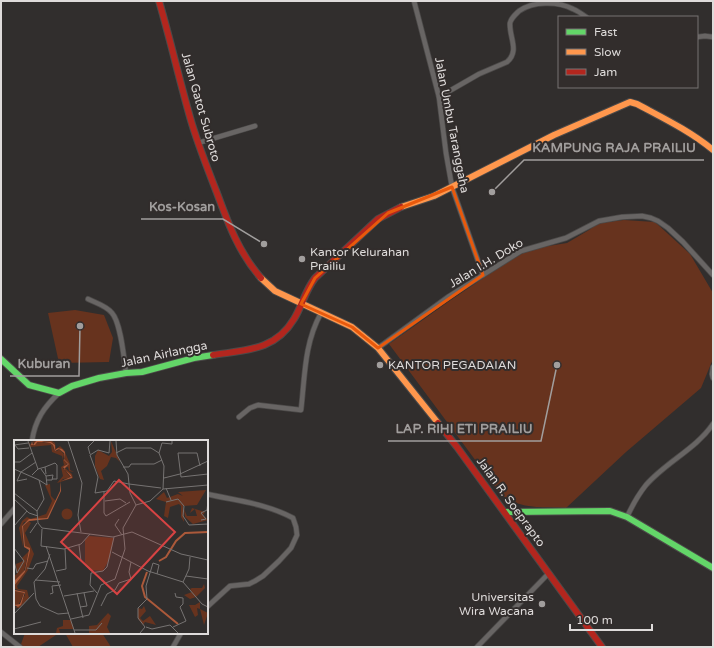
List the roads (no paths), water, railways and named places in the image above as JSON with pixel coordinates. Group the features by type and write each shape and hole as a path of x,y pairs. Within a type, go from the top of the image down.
{"main road":[{"name":"Jalan Gatot Subroto","path":"159,1 198,143 229,224 246,261 265,284 275,291 302,304"},
{"name":"Jalan Airlangga","path":"59,393 80,383 126,373 142,372 194,358 245,351 262,347 273,342 285,331 297,315 309,286 315,278 331,261 378,219 394,208 434,196 554,135 630,102 637,104 678,127 713,150"},
{"name":"Jalan R. Soeprapto","path":"302,304 352,327 378,348 457,447 602,647"},
{"path":"1,359 29,385 59,393"},
{"path":"505,512 610,511 627,517 713,568"}],"street":[{"name":"Jalan Umbu Taranggaha","path":"414,1 439,97 452,187 483,275"},
{"path":"439,97 479,74 510,60 514,52 511,22 514,16 524,8 538,3 565,6 572,8 584,16"},
{"path":"698,37 713,37"},
{"path":"198,143 255,126"},
{"name":"Jalan I.H. Doko","path":"378,348 433,307 521,251 566,238 600,221 622,217 642,216 651,218 668,228 713,275"},
{"path":"88,299 106,307 114,314 120,334 126,373"},
{"path":"239,417 250,408 258,404 301,410 307,348 314,325 321,313"},
{"path":"713,367 713,378"},
{"path":"32,440 34,429 39,417 47,404 59,393"},
{"path":"627,517 646,485 710,430 713,424"},
{"path":"208,494 279,510 293,518 297,535 291,548 263,576 249,584 230,586 208,606"},
{"path":"1,524 14,509"},
{"path":"477,647 549,573"},
{"path":"1,632 20,647"},
{"path":"172,647 180,634"}],"place":[{"name":"KAMPUNG RAJA PRAILIU","path":"492,192"},
{"name":"Kos-Kosan","path":"264,244"},
{"name":"Kantor Kelurahan Prailiu","path":"302,259"},
{"name":"Kuburan","path":"80,326"},
{"name":"KANTOR PEGADAIAN","path":"380,365"},
{"name":"LAP. RIHI ETI PRAILIU","path":"557,365"},
{"name":"Universitas Wira Wacana","path":"542,604"}]}
